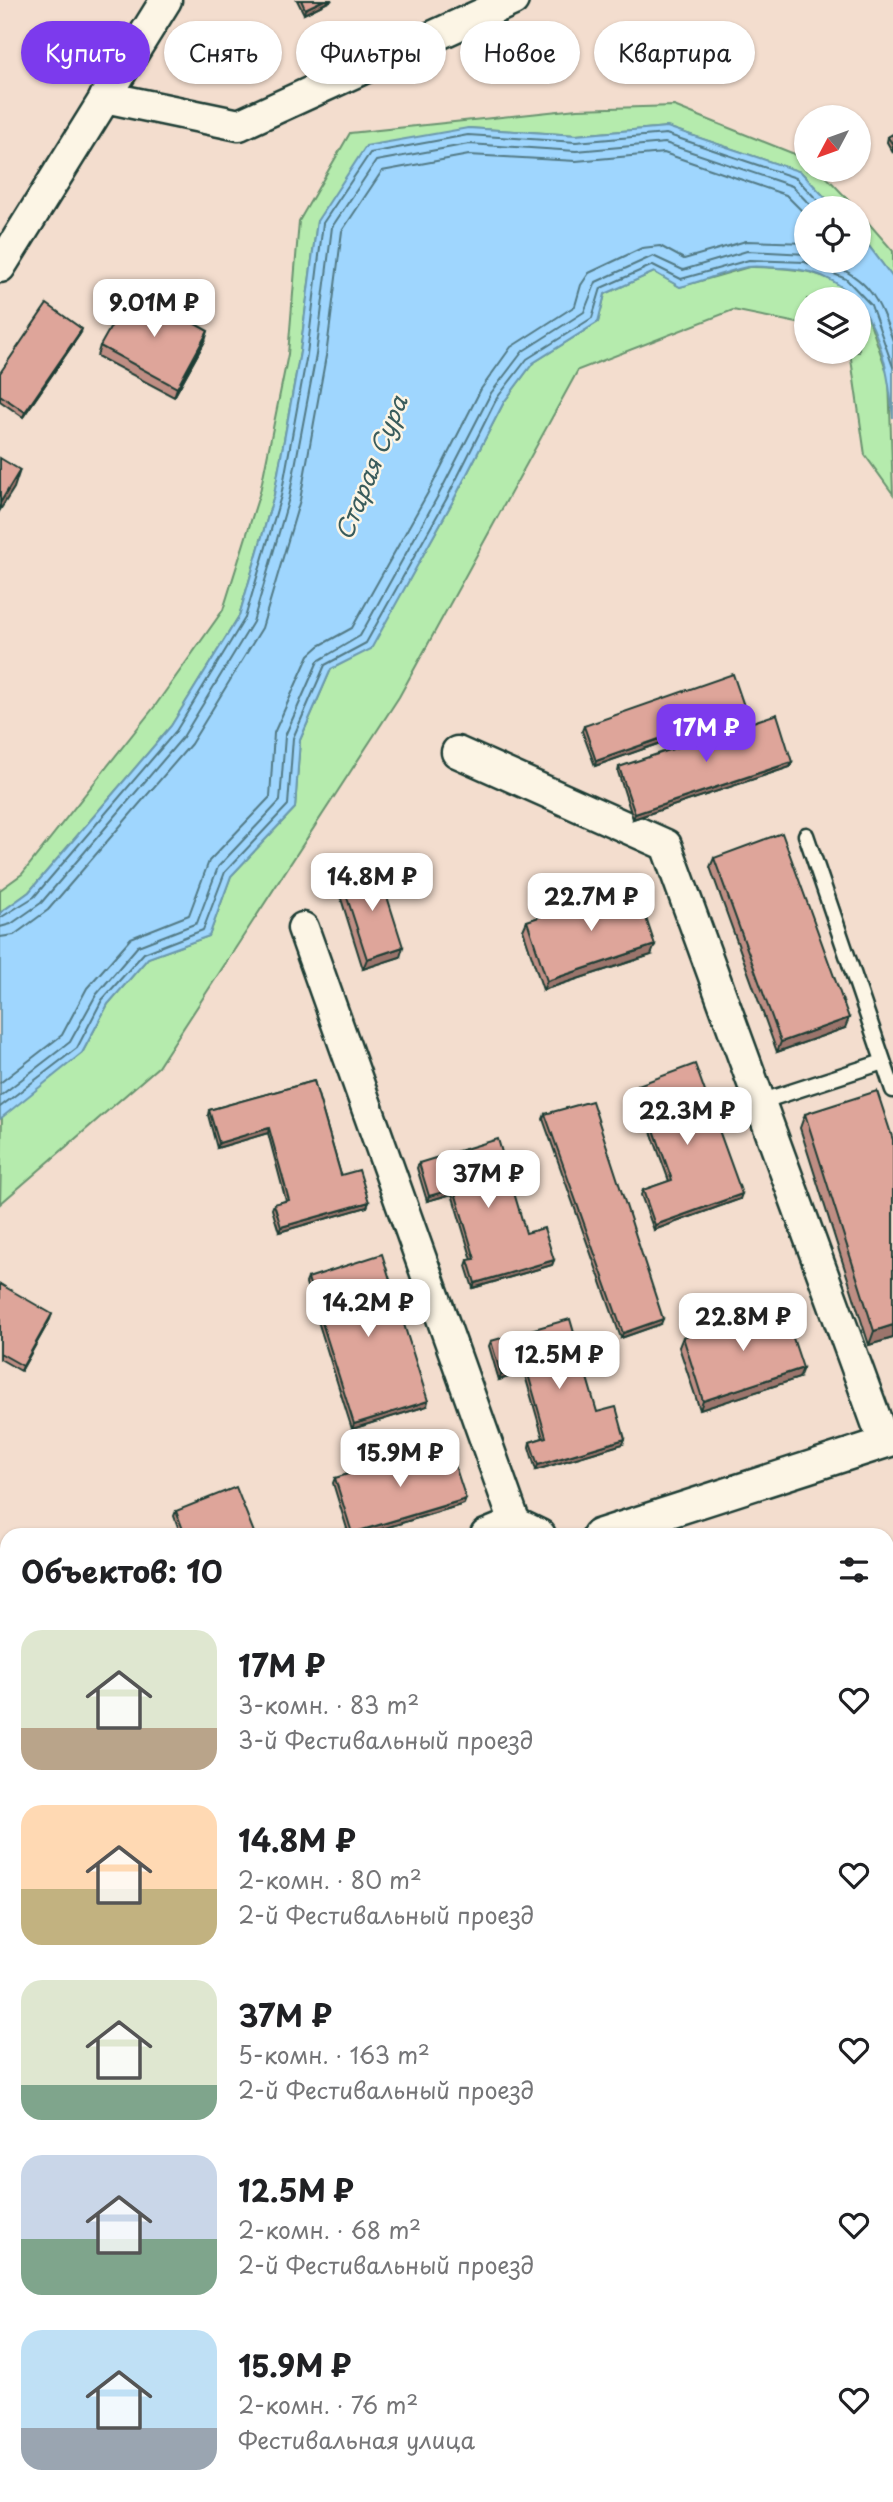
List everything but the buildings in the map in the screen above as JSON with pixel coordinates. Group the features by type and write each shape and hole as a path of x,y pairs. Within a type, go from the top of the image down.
{"street":[{"path":"0,267 166,0"},
{"path":"105,97 239,125 513,0"},
{"path":"457,752 666,845 889,1441 620,1528"},
{"path":"303,928 528,1528"}],"lane":[{"path":"806,835 893,1090"},
{"path":"760,1102 883,1062"}],"green space":[{"path":"674,106 794,154 794,170 667,127 576,135 468,128 317,221 300,352 274,495 239,616 171,726 29,892 0,913 0,890 22,874 155,706 223,610 260,492 288,354 299,221 350,133 577,109"},
{"path":"810,182 831,182 845,196 824,196"},
{"path":"871,226 893,251 893,278 871,249"},
{"path":"749,267 793,269 794,273 821,276 843,287 794,287 794,322 733,310 578,370 399,697 158,1067 0,1204 2,1114 82,1053 108,1004 148,958 209,936 231,876 295,808 300,740 331,669 371,648 453,501 504,402 533,363 598,322 605,294 654,272 680,287"},
{"path":"871,326 889,378 893,494 865,455 852,364 871,364"}],"water":[{"name":"Старая Сура","path":"667,127 794,170 794,182 810,182 824,196 794,196 794,270 751,266 680,287 654,272 605,294 598,322 533,363 504,402 371,649 331,669 300,740 295,808 231,876 209,936 148,958 108,1004 82,1053 0,1119 0,913 29,892 171,726 239,616 274,495 300,352 317,221 366,146 468,128 576,135"},
{"path":"871,249 893,278 893,418 885,364 871,324 871,287 841,287 813,273 871,273"}]}
